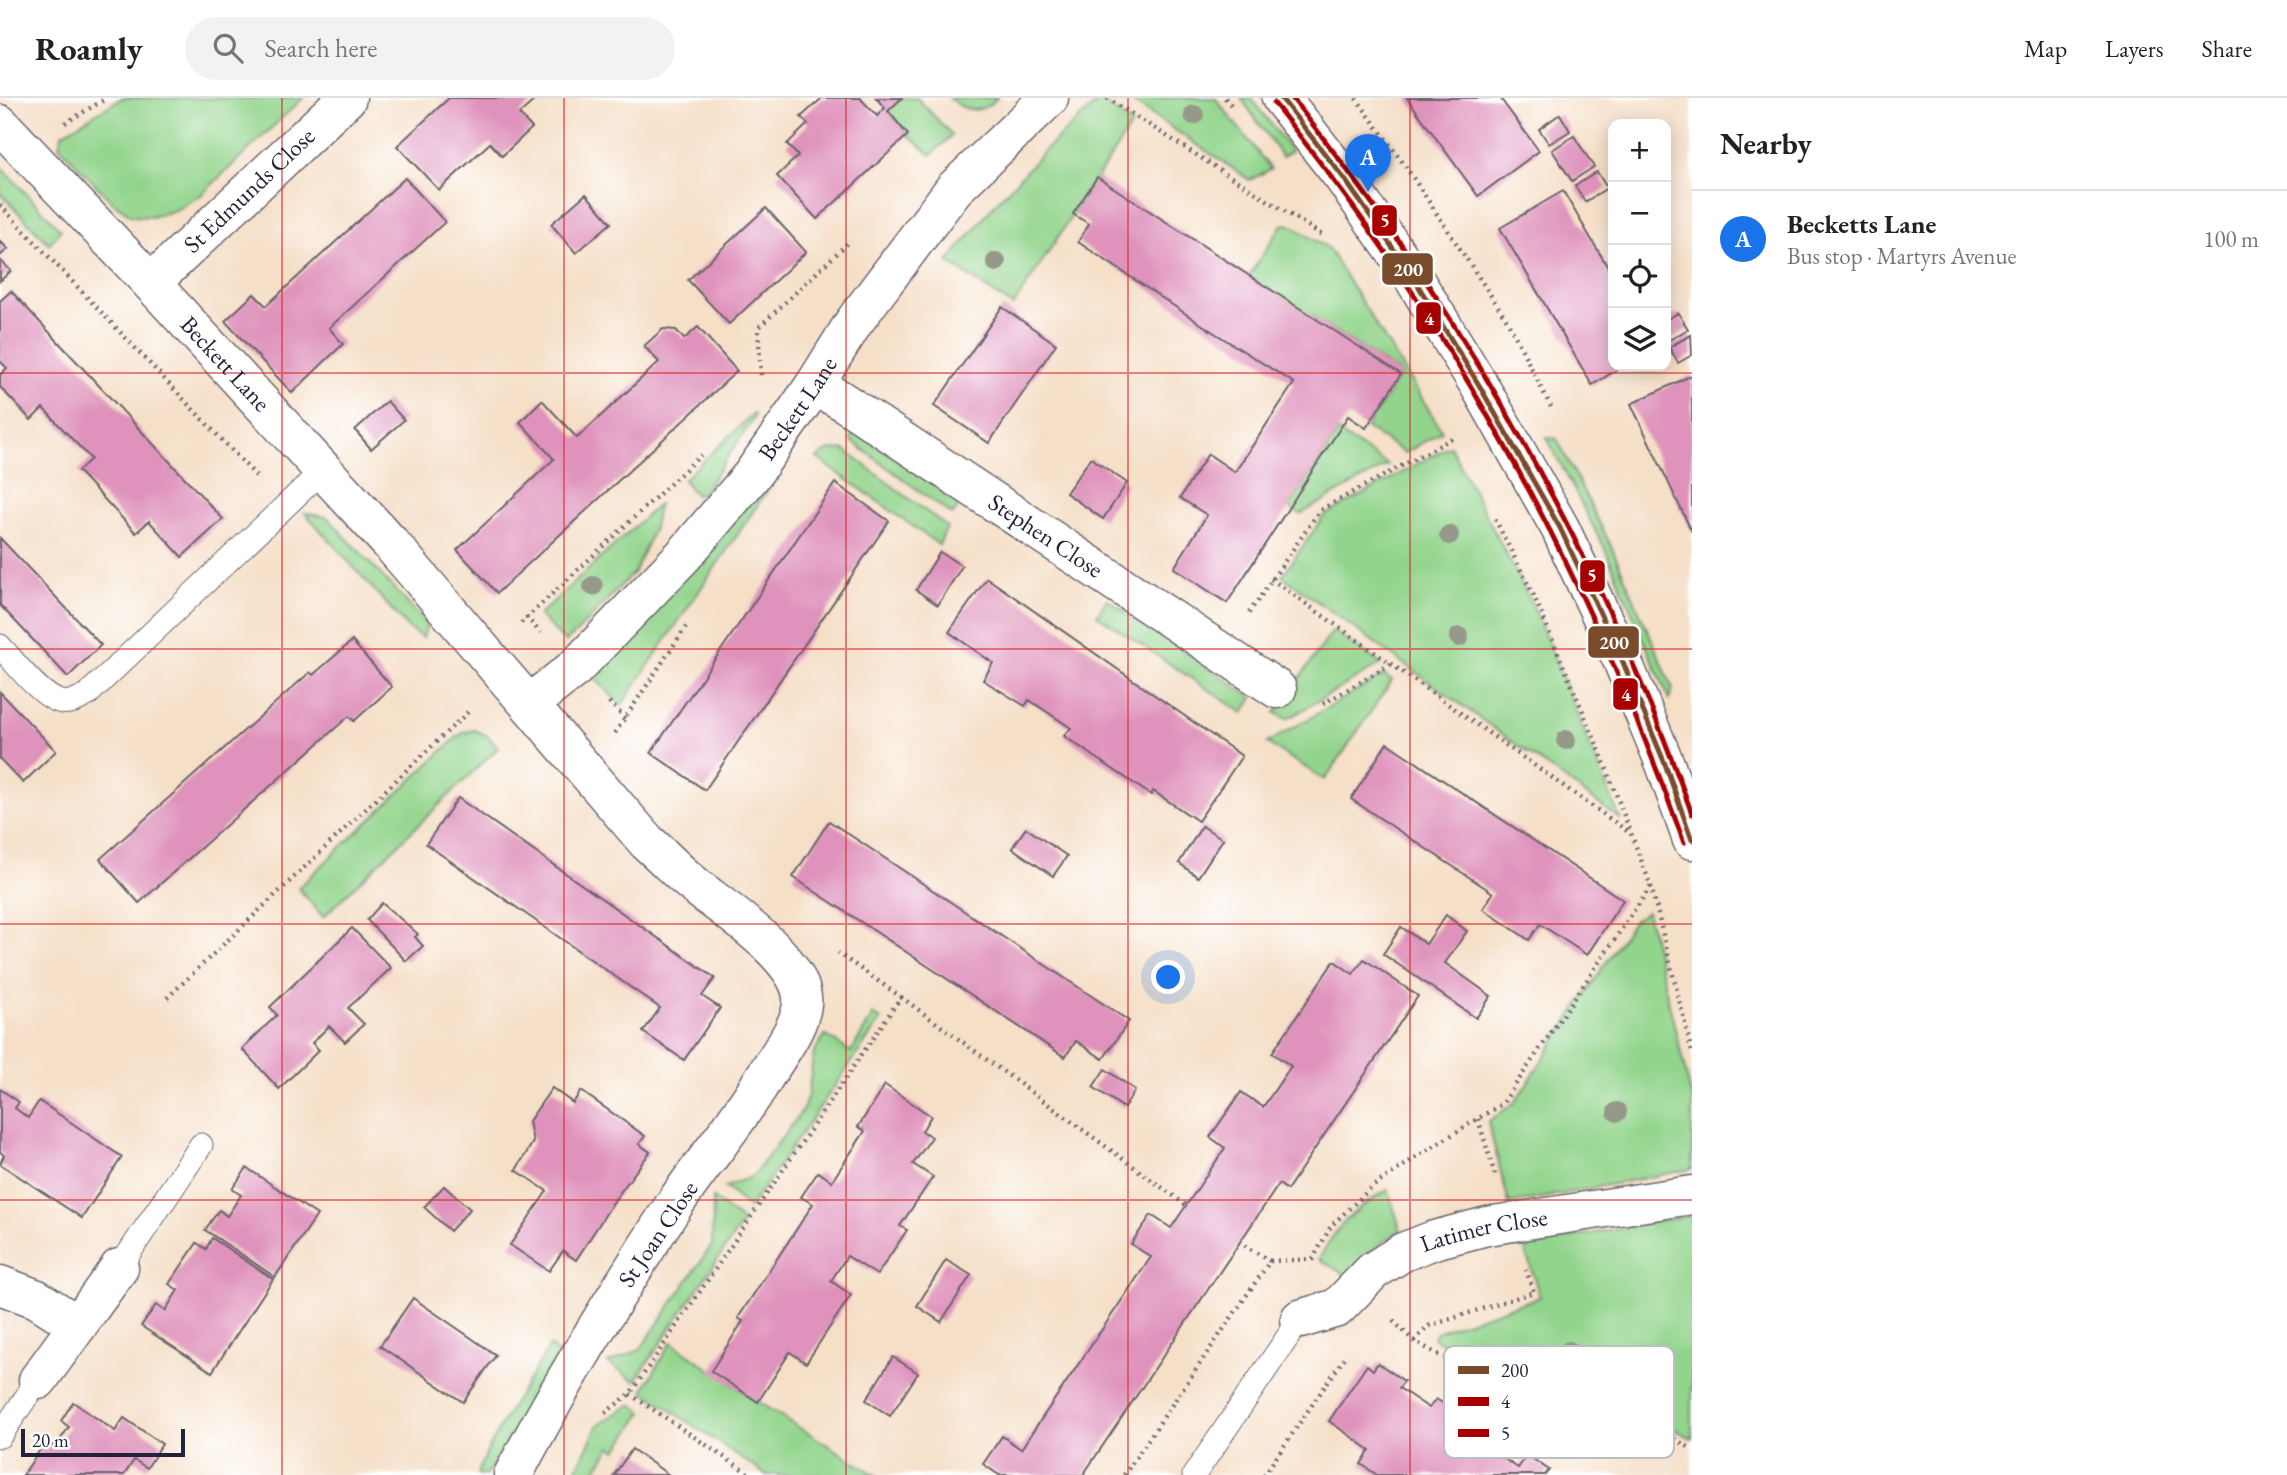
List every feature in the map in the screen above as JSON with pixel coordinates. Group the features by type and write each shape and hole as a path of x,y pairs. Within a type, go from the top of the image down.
{"street":[{"name":"St Edmunds Close","path":"151,283 347,98"},
{"name":"Beckett Lane","path":"529,704 575,668 684,555 752,475 814,386 854,322 954,189 1049,98"},
{"path":"1281,98 1343,177 1410,274 1479,384 1553,516 1622,660 1665,764 1692,840"},
{"name":"Beckett Lane","path":"0,124 323,470 487,654 647,842 691,882 777,951 794,973 802,996"},
{"name":"Stephen Close","path":"814,386 839,399 1276,689"},
{"name":"St Joan Close","path":"513,1475 545,1414 601,1320 678,1200 742,1113 802,1015 802,996"},
{"name":"Latimer Close","path":"1300,1319 1337,1308 1373,1271 1403,1252 1434,1240 1487,1226 1692,1195"},
{"path":"38,1380 119,1268"},
{"path":"0,1285 37,1299 78,1325"}],"lane":[{"path":"0,646 51,698 64,703 78,700 88,694 323,470"},
{"path":"119,1268 201,1145"},
{"path":"1194,1475 1300,1319"},
{"path":"0,1436 38,1380"}],"path":[{"path":"1107,98 1327,238"},
{"path":"0,205 284,506"},
{"path":"762,386 758,328 859,233"},
{"path":"1223,654 1320,510 1452,438 1457,444"},
{"path":"487,654 704,453"},
{"path":"1491,511 1538,606 1600,752 1651,886 1692,1052"},
{"path":"1271,579 1631,834"},
{"path":"167,998 472,708"},
{"path":"1239,1242 1270,1261 1314,1259 1331,1226 1372,1187 1503,1103 1651,886"},
{"path":"901,997 1186,1205"},
{"path":"1124,1475 1270,1261"},
{"path":"1387,1317 1415,1341 1444,1357"},
{"path":"1264,1475 1348,1353"},
{"path":"631,1394 751,1475"},
{"path":"1674,1439 1692,1449"}],"green space":[{"path":"122,98 303,98 201,195 176,210 151,217 132,216 112,202 59,146 62,134"},
{"path":"902,98 917,98 952,135 931,155 908,135 888,111"},
{"path":"949,98 997,98 985,107 973,110 962,107"},
{"path":"1127,98 1215,98 1271,169 1250,180"},
{"path":"1241,98 1251,98 1291,151 1282,157"},
{"path":"1100,100 1132,124 1013,306 948,262 995,204 1049,146"},
{"path":"0,166 61,230 49,244 0,193"},
{"path":"1289,224 1328,248 1442,431 1405,453 1366,428 1401,374 1249,276 1282,225"},
{"path":"754,413 754,418 703,493 696,495 683,480"},
{"path":"854,431 957,498 957,509 952,515 850,440"},
{"path":"1338,432 1388,465 1300,514 1289,507"},
{"path":"1547,438 1557,439 1611,546 1673,689 1669,699 1605,549"},
{"path":"1450,446 1533,606 1620,819 1282,576 1324,516"},
{"path":"843,449 947,527 939,545 817,458 827,451"},
{"path":"761,490 767,491 621,706 591,674"},
{"path":"658,505 654,528 635,571 565,642 539,615"},
{"path":"305,513 327,517 427,624 423,638 408,628"},
{"path":"1107,599 1253,698 1243,713 1097,615"},
{"path":"1333,631 1381,664 1287,719 1275,713"},
{"path":"1384,675 1392,680 1325,780 1267,743"},
{"path":"475,730 488,736 498,748 323,917 298,888 456,738"},
{"path":"1647,912 1692,1099 1692,1169 1509,1204 1488,1122 1515,1102 1634,920"},
{"path":"873,1015 881,1020 749,1208 725,1187 753,1176 803,1110 814,1052 825,1035 851,1052"},
{"path":"1388,1190 1401,1231 1381,1243 1346,1275 1319,1259 1332,1237 1348,1219"},
{"path":"713,1198 743,1222 635,1381 608,1363 640,1350 712,1245"},
{"path":"1692,1215 1692,1439 1674,1429 1674,1346 1446,1346 1433,1338 1438,1331 1540,1297 1525,1249 1573,1237"},
{"path":"671,1342 758,1402 876,1475 766,1475 643,1391"},
{"path":"550,1346 559,1354 487,1475 477,1475 501,1425"},
{"path":"632,1404 643,1412 617,1450 611,1447 592,1475 574,1475 598,1425"}],"building":[{"path":"449,98 537,98 519,114 532,128 502,156 490,143 439,190 397,146"},
{"path":"822,98 860,98 877,116 885,108 876,98 902,98 888,111 908,135 817,219 777,176 798,156 787,144 808,124 801,117"},
{"path":"1407,98 1500,98 1539,151 1478,196"},
{"path":"1560,114 1570,131 1549,144 1539,129"},
{"path":"1574,136 1594,167 1572,181 1552,150"},
{"path":"1597,172 1607,188 1585,202 1575,186"},
{"path":"1097,177 1401,374 1366,428 1348,416 1227,603 1174,568 1207,515 1180,498 1208,454 1235,472 1294,383 1078,242 1089,224 1073,214"},
{"path":"405,178 445,222 329,328 343,344 292,393 225,321 254,294 266,306"},
{"path":"1563,191 1608,268 1608,371 1615,371 1592,385 1500,228"},
{"path":"586,194 611,223 576,253 551,224"},
{"path":"766,208 806,252 729,324 688,280"},
{"path":"0,241 8,249 0,256"},
{"path":"0,260 11,271 0,281"},
{"path":"11,291 223,519 182,557 149,521 136,533 78,471 91,459 43,408 31,420 0,387 0,375 7,368 0,361 0,301"},
{"path":"1002,307 1056,344 989,443 934,406"},
{"path":"1678,313 1688,329 1671,339 1671,317"},
{"path":"698,327 737,371 497,593 457,550 554,459 520,422 542,400 577,438 659,362 644,346 663,329 676,330 684,339"},
{"path":"1691,335 1692,355 1678,363 1671,346"},
{"path":"1692,375 1692,532 1631,404"},
{"path":"387,401 404,420 371,449 355,430"},
{"path":"1091,458 1127,483 1103,519 1066,493"},
{"path":"835,483 889,521 705,790 651,753"},
{"path":"0,538 101,645 68,677 0,605"},
{"path":"940,552 962,566 938,605 916,590"},
{"path":"987,578 1242,756 1198,821 1153,791 1151,795 1064,736 1071,728 1029,700 1025,706 983,680 993,663 949,632"},
{"path":"352,641 392,687 354,721 349,716 139,903 100,859 310,672 313,675"},
{"path":"0,692 56,751 23,783 0,759"},
{"path":"1387,743 1623,900 1587,955 1540,924 1529,940 1483,909 1493,893 1351,799"},
{"path":"458,798 715,978 702,996 720,1008 684,1060 643,1032 660,1008 426,844"},
{"path":"829,821 1129,1021 1103,1059 1076,1041 1065,1057 793,877"},
{"path":"1202,826 1223,839 1198,877 1179,863"},
{"path":"1026,828 1067,856 1053,876 1012,848"},
{"path":"382,903 418,934 415,937 423,946 406,961 367,920"},
{"path":"1446,915 1467,931 1445,963 1491,996 1476,1018 1383,954 1401,927 1426,944"},
{"path":"352,928 391,968 348,1008 364,1024 345,1042 329,1026 312,1043 319,1050 279,1089 242,1049 277,1015 270,1007"},
{"path":"1364,959 1418,996 1287,1190 1279,1184 1083,1475 999,1475 983,1464 1002,1436 1021,1449 1151,1257 1131,1244 1151,1215 1171,1228 1225,1148 1210,1137 1241,1092 1263,1107 1291,1066 1272,1053 1334,961 1353,974"},
{"path":"1105,1069 1135,1090 1124,1108 1093,1087"},
{"path":"885,1085 931,1116 922,1131 932,1137 913,1164 933,1177 900,1226 907,1230 877,1275 847,1256 831,1281 851,1295 806,1363 790,1352 758,1402 711,1371 743,1321 738,1318 813,1204 801,1197 818,1172 832,1181 865,1131 858,1127"},
{"path":"552,1088 573,1103 581,1091 645,1136 639,1144 650,1152 576,1260 563,1251 549,1271 510,1245 547,1191 516,1170 533,1142 529,1121"},
{"path":"0,1089 19,1102 15,1108 28,1118 39,1101 122,1157 82,1218 0,1164 4,1155 0,1152"},
{"path":"247,1168 317,1215 275,1277 205,1230 219,1210 227,1216 241,1195 232,1189"},
{"path":"444,1186 470,1209 450,1231 424,1207"},
{"path":"212,1238 273,1279 212,1372 141,1326 156,1305 165,1311 178,1290 169,1284 197,1243 206,1249"},
{"path":"946,1260 971,1275 941,1322 917,1306"},
{"path":"413,1298 496,1355 463,1402 380,1346"},
{"path":"893,1357 918,1373 890,1416 866,1400"},
{"path":"1378,1363 1404,1381 1399,1388 1429,1408 1436,1399 1444,1404 1444,1458 1503,1458 1518,1468 1525,1458 1531,1458 1549,1470 1545,1475 1377,1475 1361,1464 1370,1450 1329,1421 1367,1365 1373,1370"},
{"path":"73,1402 115,1431 124,1418 162,1444 147,1468 134,1460 124,1475 23,1475 46,1441 55,1447 69,1427 61,1421"},
{"path":"632,1449 669,1475 614,1475"}],"transit line":[{"name":"200","path":"1281,98 1343,177 1411,274 1479,385 1560,528 1622,660 1665,764 1692,840"},
{"name":"5","path":"1292,98 1357,182 1418,269 1459,333 1536,466 1605,602 1665,742 1692,814"},
{"name":"4","path":"1274,103 1403,278 1446,345 1525,482 1595,623 1627,696 1684,843"}],"place":[{"name":"Becketts Lane","path":"1368,192"}]}
